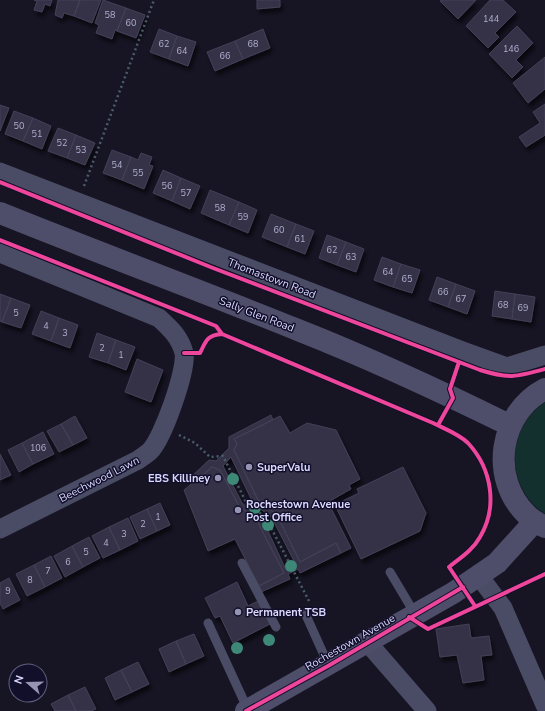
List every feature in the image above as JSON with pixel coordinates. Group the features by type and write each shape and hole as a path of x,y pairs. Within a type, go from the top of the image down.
{"main road":[{"name":"Sally Glen Road","path":"0,213 130,266 299,330 453,398 509,425"},
{"path":"540,524 527,515 513,497 504,474 503,450 509,425 524,404 545,389"},
{"name":"Rochestown Avenue","path":"247,710 328,666 453,593 497,563 540,524"}],"street":[{"name":"Thomastown Road","path":"0,172 463,351 507,366 545,355"},
{"name":"Beechwood Lawn","path":"0,253 159,318 176,334 184,353 184,369 158,439 150,451 138,460 0,529"},
{"path":"479,576 503,608 545,706"},
{"path":"368,643 427,711"}],"lane":[{"path":"242,562 276,627"},
{"path":"390,572 415,614"},
{"path":"305,613 328,666"},
{"path":"208,623 247,710"}],"path":[{"path":"78,203 154,0"},
{"path":"195,443 210,457 223,456 246,502 266,518 310,603"}],"green space":[{"path":"545,402 545,514 532,503 522,489 517,474 515,458 517,442 522,427 532,413"}],"building":[{"path":"34,0 52,0 50,6 45,4 42,12 34,10 37,1"},
{"path":"58,0 80,0 74,16 64,13 62,18 55,15"},
{"path":"80,0 101,0 92,23 74,16"},
{"path":"103,0 126,8 117,31 115,30 112,39 96,33 99,25 95,23"},
{"path":"257,0 280,0 280,7 257,9"},
{"path":"476,0 458,19 440,1"},
{"path":"490,0 503,0 516,12 495,33 499,37 488,48 466,26"},
{"path":"126,8 145,15 136,38 117,31"},
{"path":"517,26 533,43 516,60 523,67 512,78 489,54"},
{"path":"159,29 177,36 169,59 150,52"},
{"path":"263,29 270,48 243,59 235,41"},
{"path":"177,36 196,42 188,66 169,59"},
{"path":"235,41 243,59 215,71 207,52"},
{"path":"545,57 545,89 528,103 513,83"},
{"path":"545,104 545,135 526,147 519,137 540,123 533,112"},
{"path":"0,105 9,108 0,131"},
{"path":"14,111 33,118 23,141 5,134"},
{"path":"33,118 51,126 42,149 23,141"},
{"path":"58,128 76,135 67,158 48,151"},
{"path":"76,135 95,143 85,165 67,158"},
{"path":"112,150 131,157 122,180 103,173"},
{"path":"141,153 152,157 149,165 153,166 144,189 122,180 131,157 138,160"},
{"path":"163,170 181,178 172,201 153,193"},
{"path":"181,178 200,186 190,209 172,201"},
{"path":"210,190 239,202 229,225 201,213"},
{"path":"239,202 257,210 248,233 229,225"},
{"path":"271,214 296,224 287,247 262,237"},
{"path":"296,224 314,231 305,254 287,247"},
{"path":"327,235 346,242 337,265 319,258"},
{"path":"346,242 364,249 356,272 337,265"},
{"path":"382,257 401,264 393,287 374,280"},
{"path":"401,264 420,270 412,293 393,287"},
{"path":"437,277 456,284 448,307 429,300"},
{"path":"456,284 475,291 467,314 448,307"},
{"path":"495,291 515,294 512,319 492,316"},
{"path":"0,294 11,298 2,322 0,321"},
{"path":"515,294 535,297 531,322 512,319"},
{"path":"11,298 30,305 21,328 2,322"},
{"path":"41,311 59,318 51,341 32,334"},
{"path":"59,318 78,325 70,348 51,341"},
{"path":"97,333 116,340 108,363 89,357"},
{"path":"116,340 135,347 126,370 108,363"},
{"path":"137,359 163,370 151,402 125,392"},
{"path":"271,415 273,420 234,439 237,444 234,450 258,500 277,515 300,562 336,543 341,553 300,573 298,569 288,574 290,579 261,592 259,586 284,573 256,519 239,506 220,470 212,467 195,483 191,477 209,460 216,461 229,448 229,437","holes":["231,457 253,503 272,518 296,565 286,570 262,518 242,503 223,466"]},
{"path":"75,416 87,438 73,445 61,424"},
{"path":"280,416 290,433 307,423 336,430 360,479 349,485 351,489 328,502 351,548 341,553 336,543 300,562 277,515 258,500 234,450 237,444 234,439"},
{"path":"61,424 73,445 59,452 47,431"},
{"path":"43,432 54,454 33,464 22,443"},
{"path":"22,443 33,464 19,472 8,450"},
{"path":"0,454 11,475 0,480"},
{"path":"212,467 220,470 239,506 256,519 284,573 259,586 235,539 208,551 184,490"},
{"path":"403,467 426,513 420,531 361,559 335,505 359,493 357,489"},
{"path":"160,503 170,525 157,531 147,509"},
{"path":"147,509 157,531 140,539 130,517"},
{"path":"128,518 138,541 120,550 109,527"},
{"path":"109,527 120,550 103,558 92,536"},
{"path":"89,537 100,558 83,567 72,546"},
{"path":"72,546 83,567 65,577 54,556"},
{"path":"51,556 62,578 45,587 34,565"},
{"path":"34,565 45,587 27,596 16,574"},
{"path":"9,578 20,600 3,609 0,603 0,583"},
{"name":"Permanent TSB","path":"237,582 248,606 258,601 270,624 233,643 220,616 215,618 205,598"},
{"path":"469,624 471,638 489,636 492,655 481,656 484,680 463,683 457,655 440,657 436,629"},
{"path":"194,634 204,656 186,664 176,641"},
{"path":"176,641 186,664 169,672 159,649"},
{"path":"138,662 149,684 132,692 121,670"},
{"path":"121,670 132,692 115,700 105,678"},
{"path":"85,687 96,709 91,711 76,711 68,695"},
{"path":"68,695 76,711 55,711 51,704"}],"cycle path":[{"path":"0,182 213,268 480,370 498,375 512,376 545,369"},
{"path":"0,240 216,326 222,334"},
{"path":"184,353 200,353 210,337 222,334 433,423 452,432 468,443 483,464 487,476 490,488 489,513 486,525 477,542 466,554 449,567 475,606"},
{"path":"438,425 453,398 450,389 459,362"},
{"path":"409,617 428,629 545,574"},
{"path":"246,711 328,666 463,587"}],"place":[{"name":"SuperValu","path":"249,467"},
{"name":"EBS Killiney","path":"218,478"},
{"name":"Rochestown Avenue Post Office","path":"238,510"},
{"name":"Permanent TSB","path":"238,612"}]}
